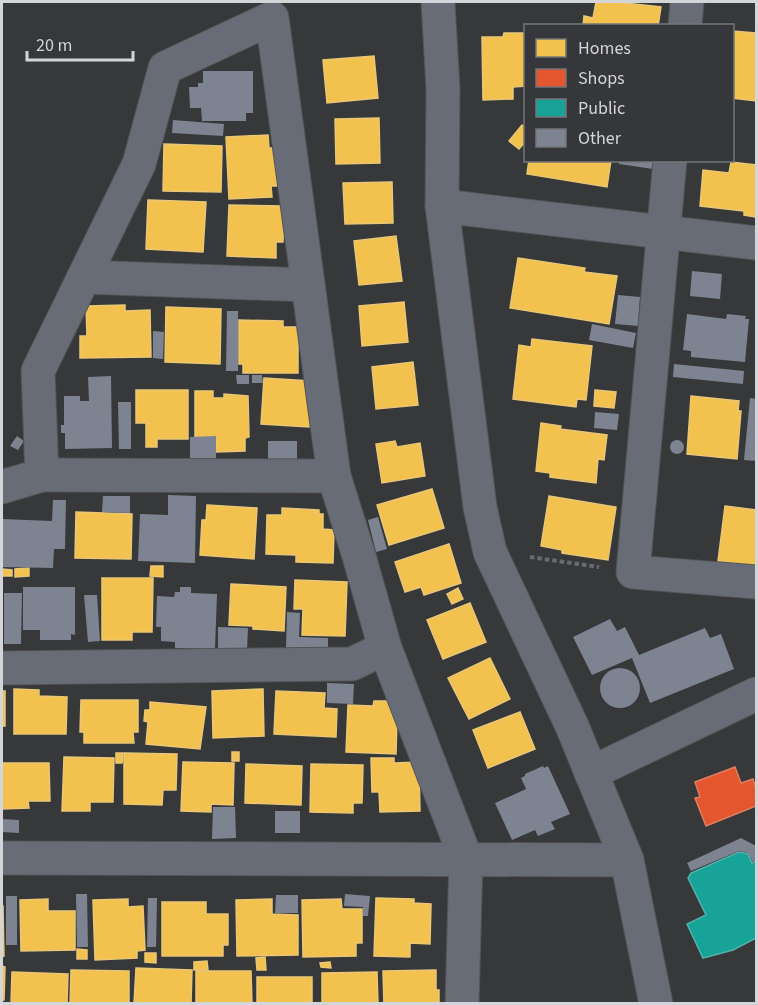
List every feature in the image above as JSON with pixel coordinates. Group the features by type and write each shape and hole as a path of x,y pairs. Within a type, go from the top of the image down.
{"street":[{"path":"438,2 443,89 442,206 480,507 490,552 572,726 627,860 656,1004"},
{"path":"685,24 687,2"},
{"path":"42,475 38,370 140,164 165,68 272,18 334,476 385,648 466,859 462,1004"},
{"path":"670,162 633,572 756,582"},
{"path":"442,206 756,243"},
{"path":"84,277 308,285"},
{"path":"2,487 42,475 334,476"},
{"path":"2,668 352,664 385,648"},
{"path":"591,773 756,694"},
{"path":"2,858 627,860"}],"path":[{"path":"490,552 633,572"}],"building: Homes":[{"path":"596,2 661,7 658,24 583,24 584,16 593,18"},
{"path":"734,31 756,33 756,101 734,98"},
{"path":"504,33 524,33 524,86 513,87 513,99 483,100 482,37 503,37"},
{"path":"374,56 378,98 327,103 323,60"},
{"path":"379,118 380,163 336,164 335,119"},
{"path":"522,125 524,126 524,143 519,149 509,141"},
{"path":"268,135 269,148 275,148 277,186 271,186 272,197 229,199 226,137"},
{"path":"164,144 222,146 221,192 163,191"},
{"path":"529,162 611,162 607,187 527,174"},
{"path":"731,162 756,165 756,217 744,215 744,211 700,206 703,170 729,173"},
{"path":"392,182 393,223 345,224 343,183"},
{"path":"148,200 206,202 203,252 146,249"},
{"path":"229,205 284,206 283,242 276,242 276,258 227,256"},
{"path":"396,236 402,281 359,285 354,241"},
{"path":"518,258 585,268 584,272 617,276 609,324 510,308"},
{"path":"404,302 408,342 362,346 359,306"},
{"path":"125,305 125,311 150,310 151,357 80,358 80,336 87,336 86,306"},
{"path":"166,307 221,309 220,364 165,362"},
{"path":"239,320 283,321 283,327 298,327 298,373 243,373 243,364 239,364"},
{"path":"532,339 592,346 586,400 577,399 576,407 513,399 519,345 531,347"},
{"path":"413,362 418,405 376,409 372,367"},
{"path":"264,378 311,381 309,427 261,424"},
{"path":"136,390 188,390 188,439 157,439 157,447 146,447 146,423 136,423"},
{"path":"595,390 616,392 614,408 594,406"},
{"path":"195,391 213,391 213,398 224,398 224,394 248,396 249,437 245,438 245,451 216,452 216,436 195,437"},
{"path":"691,396 739,401 738,411 741,411 737,459 687,454"},
{"path":"541,423 561,426 560,429 607,435 604,460 598,459 596,483 550,477 550,473 536,471"},
{"path":"395,441 397,447 420,443 425,476 382,483 376,444"},
{"path":"432,489 444,528 389,545 377,505"},
{"path":"549,496 616,507 608,560 562,553 562,550 541,546"},
{"path":"207,505 257,508 254,559 200,555 202,520 206,520"},
{"path":"725,506 756,510 756,566 718,561"},
{"path":"282,508 319,510 319,514 323,514 323,529 334,530 333,563 296,562 296,555 266,554 267,515 282,515"},
{"path":"76,512 132,514 131,559 75,558"},
{"path":"449,544 461,583 424,595 421,587 405,592 395,562"},
{"path":"151,566 163,566 163,577 150,576"},
{"path":"29,568 29,576 15,577 15,569"},
{"path":"2,569 12,570 12,576 2,576"},
{"path":"102,578 153,578 152,632 132,632 132,640 102,640"},
{"path":"295,580 347,582 345,636 302,635 303,609 294,609"},
{"path":"231,584 286,587 284,631 229,625"},
{"path":"458,588 463,599 452,604 447,594"},
{"path":"470,603 486,642 443,659 427,620"},
{"path":"490,658 510,699 469,719 448,678"},
{"path":"14,689 39,690 39,696 67,697 66,734 14,734"},
{"path":"263,689 264,736 213,738 212,691"},
{"path":"2,691 5,691 5,726 2,726"},
{"path":"276,691 325,693 324,708 337,709 336,737 274,734"},
{"path":"81,700 138,700 138,732 133,732 134,743 84,743 84,732 80,732"},
{"path":"374,701 393,701 393,717 397,717 396,754 346,752 348,705 373,706"},
{"path":"150,702 206,707 200,749 146,744 148,722 144,721 145,710 150,710"},
{"path":"520,712 535,749 488,768 473,730"},
{"path":"232,752 239,752 239,761 232,761"},
{"path":"116,753 123,753 122,763 116,763"},
{"path":"124,753 177,754 176,790 163,790 162,805 124,804"},
{"path":"64,757 114,758 113,802 90,802 90,811 62,811"},
{"path":"371,758 394,758 394,763 419,762 420,811 380,812 379,792 372,792"},
{"path":"183,762 234,763 233,805 211,804 211,812 181,811"},
{"path":"2,763 49,763 50,801 28,801 29,808 2,809"},
{"path":"246,764 302,766 301,805 245,803"},
{"path":"311,764 363,765 362,803 353,803 353,813 310,812"},
{"path":"376,898 414,899 414,903 431,904 430,944 410,943 410,957 374,956"},
{"path":"48,899 48,911 75,911 75,950 21,951 20,900"},
{"path":"128,899 128,907 143,906 145,950 137,951 137,958 95,960 93,900"},
{"path":"272,899 272,914 298,915 298,955 237,956 236,900"},
{"path":"341,899 342,909 362,909 362,943 356,943 356,956 303,957 302,900"},
{"path":"162,902 206,902 206,914 228,914 228,945 223,945 223,956 162,956"},
{"path":"2,906 4,956 2,957"},
{"path":"77,949 87,950 87,959 77,959"},
{"path":"145,953 156,953 156,963 145,962"},
{"path":"265,957 266,970 257,970 256,958"},
{"path":"207,961 208,970 194,970 194,962"},
{"path":"330,962 331,968 321,967 320,963"},
{"path":"2,966 5,967 4,1000 2,1000"},
{"path":"136,968 192,970 191,1004 134,1004"},
{"path":"71,970 129,971 129,1004 70,1004"},
{"path":"436,970 439,1004 384,1004 383,971"},
{"path":"196,971 251,971 252,1004 196,1004"},
{"path":"12,972 68,974 67,1004 11,1004"},
{"path":"377,972 378,1004 322,1004 322,973"},
{"path":"257,977 312,977 312,1004 257,1004"}],"building: Shops":[{"path":"735,767 741,783 753,779 756,789 756,806 706,826 695,798 700,797 695,782"}],"building: Public":[{"path":"739,852 748,854 752,863 756,861 756,938 733,950 703,958 687,924 706,915 688,878 691,873"}],"building: Other":[{"path":"203,71 253,71 253,113 246,113 246,121 202,121 201,108 190,108 189,87 198,87 198,83 203,83"},
{"path":"173,120 224,124 223,136 172,133"},
{"path":"619,162 654,162 653,169 619,164"},
{"path":"692,271 722,274 720,299 690,296"},
{"path":"618,295 640,297 638,326 615,324"},
{"path":"227,311 238,311 238,371 226,371"},
{"path":"687,314 726,319 727,314 746,316 745,319 749,319 745,362 691,357 691,351 683,350"},
{"path":"592,324 636,333 633,348 589,340"},
{"path":"153,331 164,332 163,359 153,358"},
{"path":"674,364 744,371 743,384 673,377"},
{"path":"236,375 249,375 249,384 237,384"},
{"path":"252,375 262,375 263,383 252,383"},
{"path":"111,376 112,448 65,449 65,433 61,433 61,425 64,425 64,396 80,396 80,401 89,401 88,377"},
{"path":"750,398 756,399 756,461 744,460"},
{"path":"118,402 131,402 131,449 119,449"},
{"path":"595,412 619,414 617,430 594,428"},
{"path":"17,436 24,441 18,450 10,446"},
{"path":"216,436 216,459 190,459 190,437"},
{"path":"677,440 682,442 684,447 682,452 677,454 672,452 670,447 672,442"},
{"path":"268,441 297,441 297,460 268,460"},
{"path":"168,495 196,496 195,563 138,561 140,514 168,515"},
{"path":"103,496 130,496 130,513 102,512"},
{"path":"53,500 66,500 65,549 54,549 53,568 2,567 2,519 52,521"},
{"path":"378,517 387,549 376,552 368,520"},
{"path":"23,587 75,587 75,635 71,634 71,640 40,640 40,630 23,630"},
{"path":"180,587 191,587 191,593 217,594 215,649 175,648 175,642 161,641 161,627 156,627 157,596 174,597 175,592 180,592"},
{"path":"4,593 22,593 21,644 4,644"},
{"path":"84,595 97,595 100,641 88,642"},
{"path":"287,612 300,613 299,637 328,638 328,650 286,648"},
{"path":"610,619 617,631 625,627 639,655 705,628 710,638 721,634 734,669 650,703 632,658 592,675 573,637"},
{"path":"218,627 248,628 247,650 218,649"},
{"path":"620,668 634,674 640,688 634,702 620,708 606,702 600,688 606,674"},
{"path":"327,683 354,684 353,704 327,703"},
{"path":"543,766 544,768 548,766 570,814 551,822 555,829 538,836 535,830 512,840 495,803 526,789 521,778"},
{"path":"213,807 235,807 236,838 212,839"},
{"path":"275,811 300,811 300,833 275,833"},
{"path":"2,819 19,820 19,833 2,832"},
{"path":"741,838 756,846 756,860 753,862 748,853 739,851 691,871 687,863"},
{"path":"76,894 87,894 88,947 77,947"},
{"path":"345,894 370,896 368,916 363,916 363,907 344,906"},
{"path":"276,895 298,895 298,913 275,913"},
{"path":"6,896 17,896 17,945 6,945"},
{"path":"148,898 157,898 156,947 147,947"}]}
